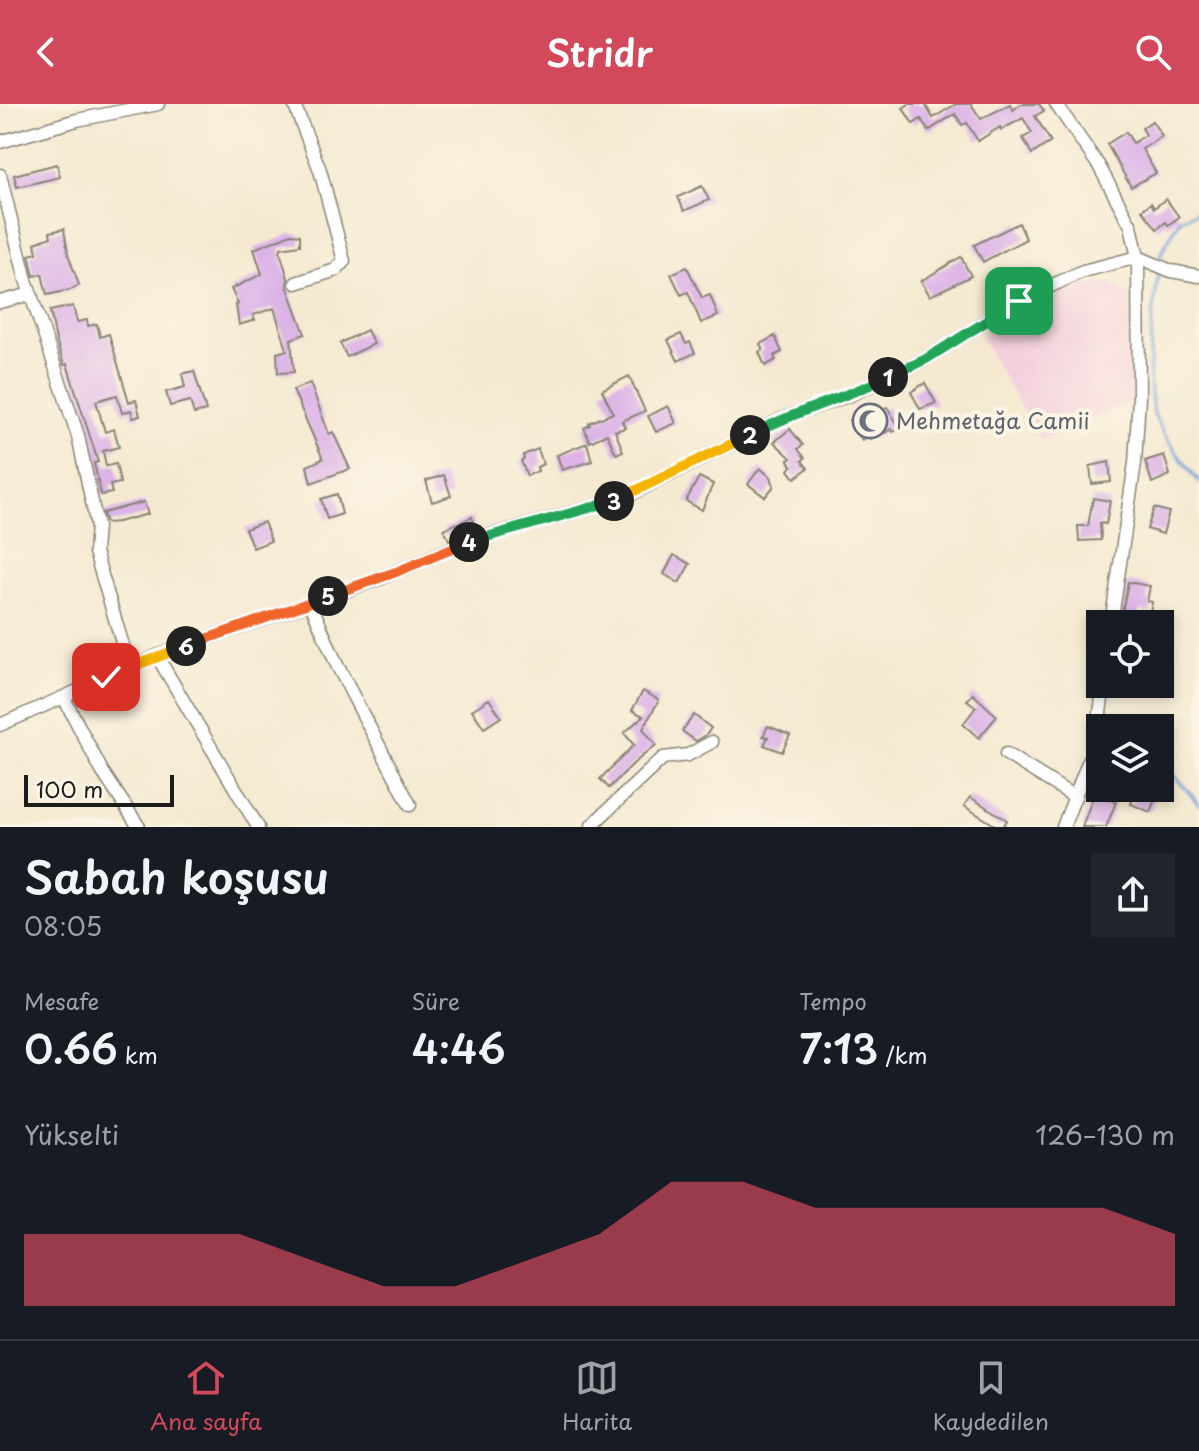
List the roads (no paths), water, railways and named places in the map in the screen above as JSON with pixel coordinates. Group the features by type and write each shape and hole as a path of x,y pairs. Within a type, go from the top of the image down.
{"street":[{"path":"0,142 77,120 158,104"},
{"path":"294,104 320,170 344,261 336,270 296,283"},
{"path":"1056,104 1099,166 1131,226 1143,260 1135,463 1113,610"},
{"path":"0,175 31,294 78,436 97,526 95,552 130,669"},
{"path":"0,725 157,656 396,572 470,541 621,499 782,419 850,395 926,359 1019,301 1083,271 1143,260 1171,271 1199,276"},
{"path":"0,302 31,294"},
{"path":"310,602 337,665 410,805"},
{"path":"157,656 258,827"},
{"path":"64,698 102,771 139,827"},
{"path":"1063,827 1096,742 1102,698"},
{"path":"592,825 663,758 688,755 712,742"},
{"path":"1006,754 1075,797"}],"waterway":[{"path":"1160,261 1161,253 1180,219 1199,211"},
{"path":"1159,268 1150,347 1153,408 1166,437 1199,482"},
{"path":"1174,774 1199,805"}],"place":[{"name":"Mehmetağa Camii","path":"870,421"}]}
